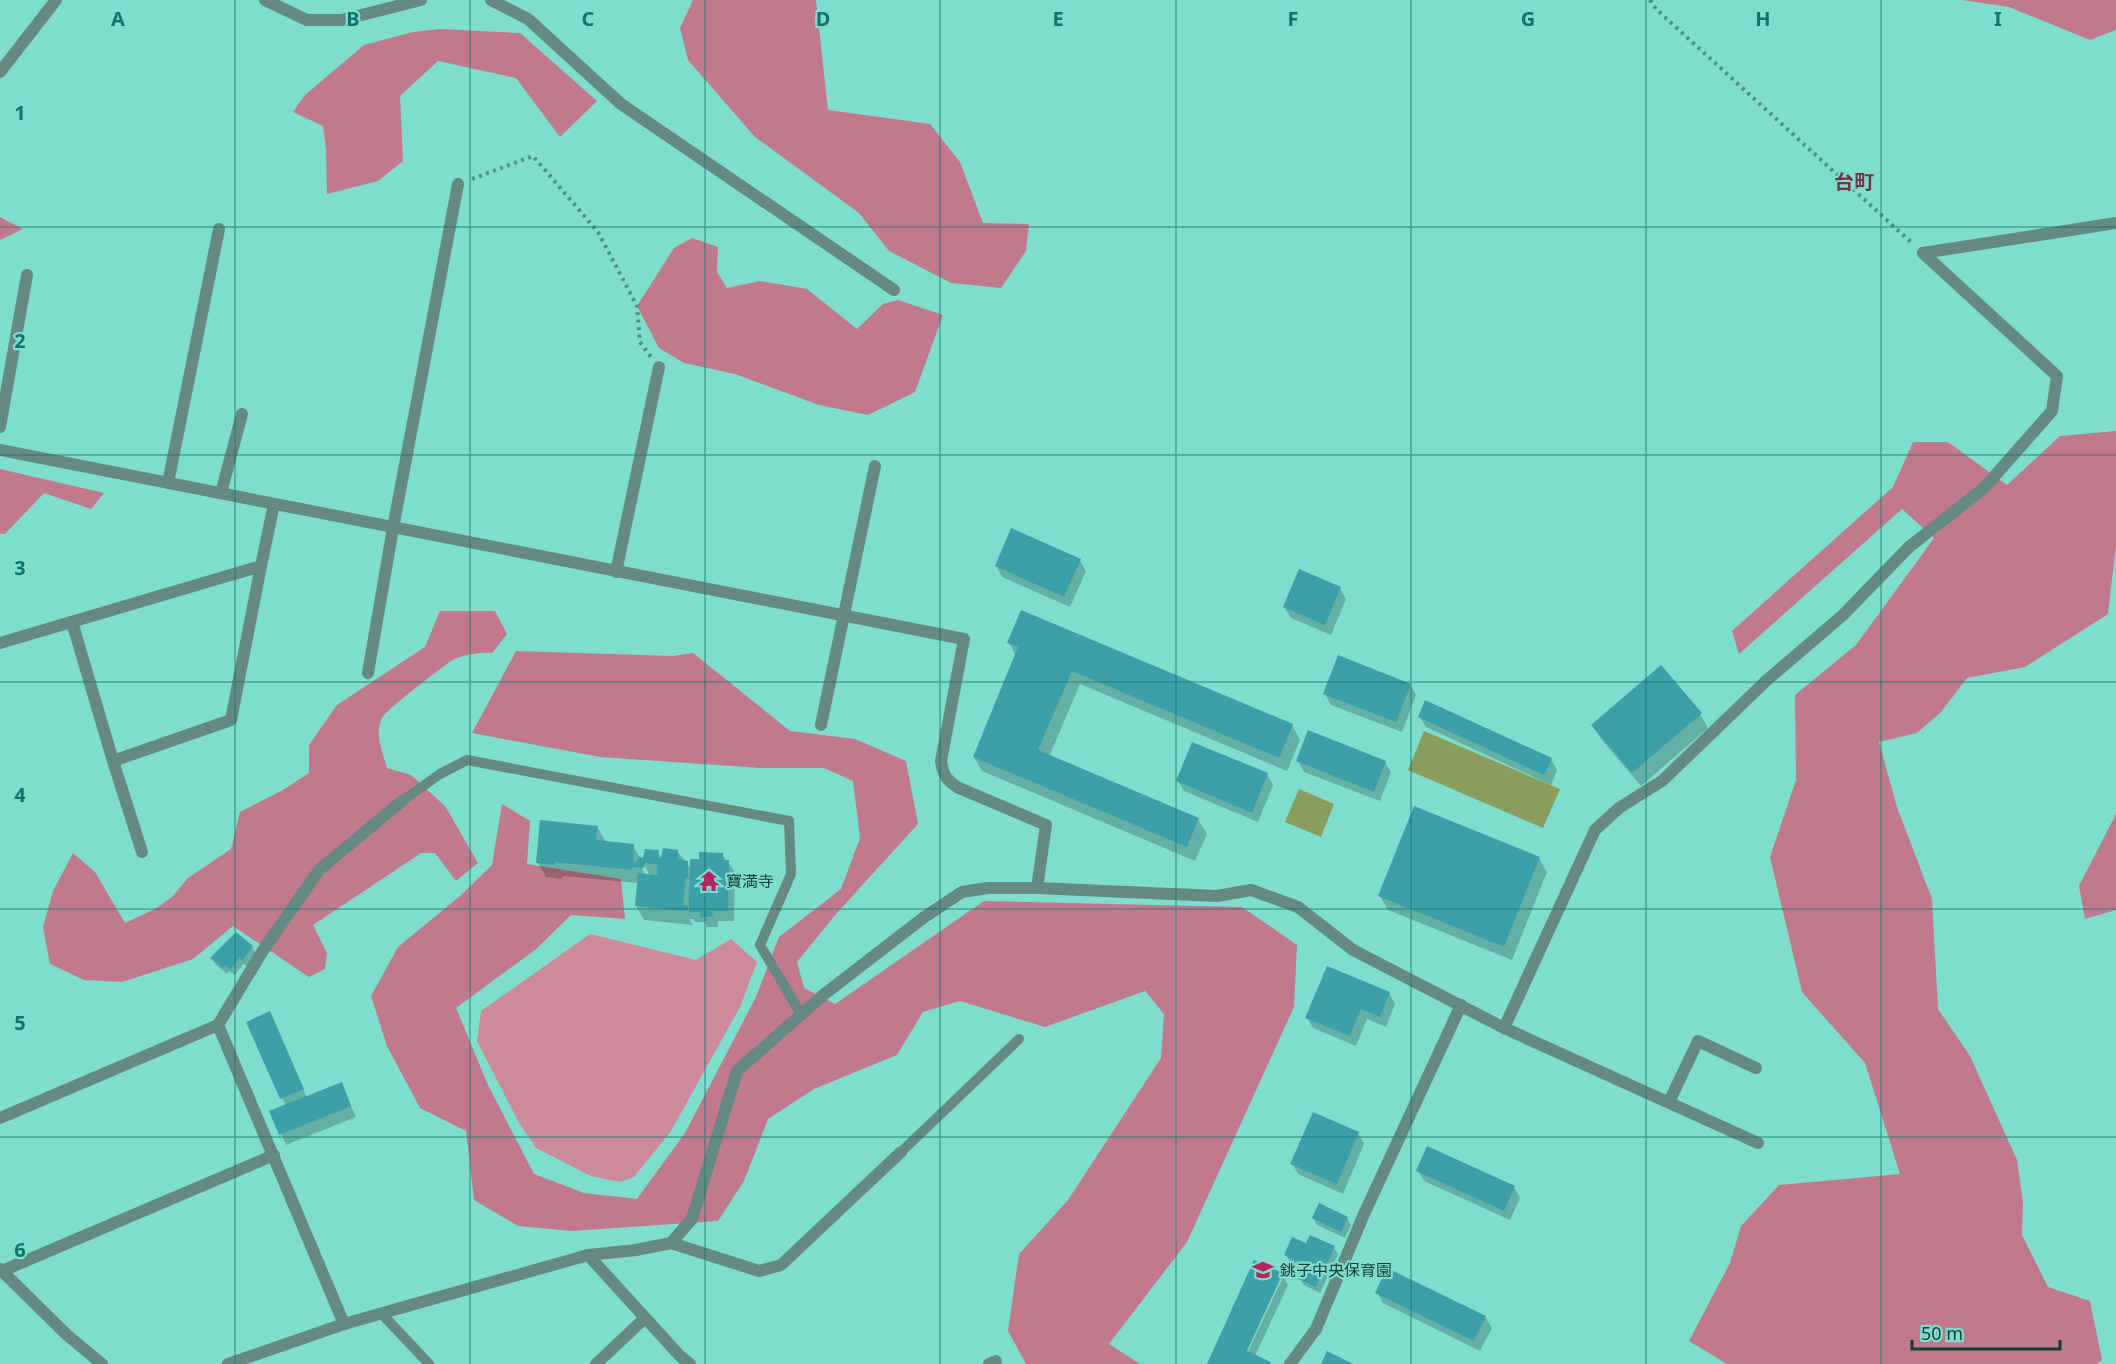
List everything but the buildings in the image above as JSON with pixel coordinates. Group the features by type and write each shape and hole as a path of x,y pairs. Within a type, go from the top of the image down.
{"street":[{"path":"0,72 56,0"},
{"path":"265,0 307,20 342,20 420,0"},
{"path":"491,0 528,19 621,104 894,290"},
{"path":"368,673 458,184"},
{"path":"1923,253 2116,223"},
{"path":"168,483 219,228"},
{"path":"1504,1028 1595,830 1619,808 1662,781 1767,680 1844,615 1909,547 1984,488 2052,411 2057,376 1923,253"},
{"path":"0,427 27,275"},
{"path":"616,572 659,367"},
{"path":"220,493 242,414"},
{"path":"0,450 964,639 941,761 942,772 950,783 959,788 1046,825 1037,888"},
{"path":"821,726 875,466"},
{"path":"113,761 231,720 274,504"},
{"path":"0,644 261,566"},
{"path":"72,622 142,852"},
{"path":"0,1118 218,1025 262,952 319,870 402,801"},
{"path":"671,1243 692,1219 737,1071 801,1014 923,918 962,892 988,888 1216,896 1251,890 1298,907 1353,950 1504,1028 1758,1143"},
{"path":"1290,1364 1316,1329 1364,1214 1461,1005"},
{"path":"218,1025 344,1324"},
{"path":"1669,1102 1698,1041 1756,1068"},
{"path":"228,1364 344,1324 588,1255 636,1250 671,1243 759,1271 781,1265 901,1152"},
{"path":"102,1364 67,1335 1,1269 274,1155"},
{"path":"588,1255 680,1356 690,1364"},
{"path":"596,1364 645,1317"}],"lane":[{"path":"402,801 440,774 467,760 789,821 791,874 760,945 801,1014"},
{"path":"901,1152 1019,1039"},
{"path":"382,1314 429,1364"}],"path":[{"path":"1650,0 1656,9 1923,253"},
{"path":"458,184 533,156 598,232 637,306 640,342 659,367"}],"shaded area":[{"path":"693,0 816,0 828,110 930,124 960,162 983,223 1029,224 1026,251 1001,288 951,283 889,251 859,213 755,137 688,60 680,28"},
{"path":"1962,0 2116,0 2116,30 2090,40 2009,7"},
{"path":"440,29 520,33 597,101 560,137 516,78 438,61 400,96 403,161 378,181 327,194 323,126 293,112 304,96 364,45 413,32"},
{"path":"0,217 23,229 0,240"},
{"path":"692,238 718,247 717,272 727,288 760,281 807,289 857,329 883,304 898,300 943,315 915,392 868,415 819,405 735,374 684,363 659,348 637,306 674,248"},
{"path":"2116,431 2116,544 2108,614 2025,667 1967,678 1941,712 1917,733 1879,742 1897,807 1932,899 1938,1009 1970,1056 2017,1160 2023,1202 2022,1235 2048,1287 2090,1301 2102,1360 2097,1364 1727,1364 1689,1341 1730,1263 1741,1226 1779,1185 1900,1174 1865,1063 1802,992 1770,857 1796,780 1795,695 1856,645 1934,538 1902,509 1739,654 1732,631 1893,487 1913,442 1948,442 2007,485 2060,436"},
{"path":"0,469 104,493 91,509 44,493 5,534 0,534"},
{"path":"440,611 495,611 507,634 492,653 471,654 455,659 414,689 382,718 379,737 387,768 411,775 445,806 478,863 456,881 435,853 421,853 313,925 327,953 325,969 309,977 233,926 193,959 122,982 84,980 50,964 43,927 53,891 73,853 95,872 125,923 155,909 172,897 188,878 231,849 240,812 283,790 309,773 309,745 337,705 425,647"},
{"path":"516,651 673,656 693,653 790,731 855,739 906,761 918,824 836,914 797,962 804,988 835,1004 984,901 1242,907 1297,945 1294,1007 1187,1242 1109,1344 1140,1364 1026,1364 1008,1331 1019,1254 1068,1200 1161,1058 1164,1014 1145,991 1045,1027 960,1001 923,1012 897,1055 814,1089 768,1119 744,1181 718,1221 571,1231 518,1226 474,1200 466,1131 420,1108 387,1046 371,996 398,947 460,896 492,865 502,804 530,821 527,864 621,879 625,919 571,915 535,950 456,1008 488,1085 534,1174 584,1193 637,1199 685,1133 756,997 779,937 841,889 860,838 853,781 824,768 760,768 600,757 472,733"},
{"path":"1424,731 1560,789 1543,828 1408,770"},
{"path":"1299,789 1334,804 1321,837 1285,822"},
{"path":"2116,814 2116,910 2085,919 2079,886"},
{"path":"590,934 696,960 731,939 757,962 740,1007 671,1131 634,1177 620,1182 591,1176 536,1148 519,1123 477,1041 481,1011"}],"place":[{"name":"寶満寺","path":"709,881"},
{"name":"銚子中央保育園","path":"1263,1270"}],"district":[{"name":"台町","path":"1854,181"}]}
